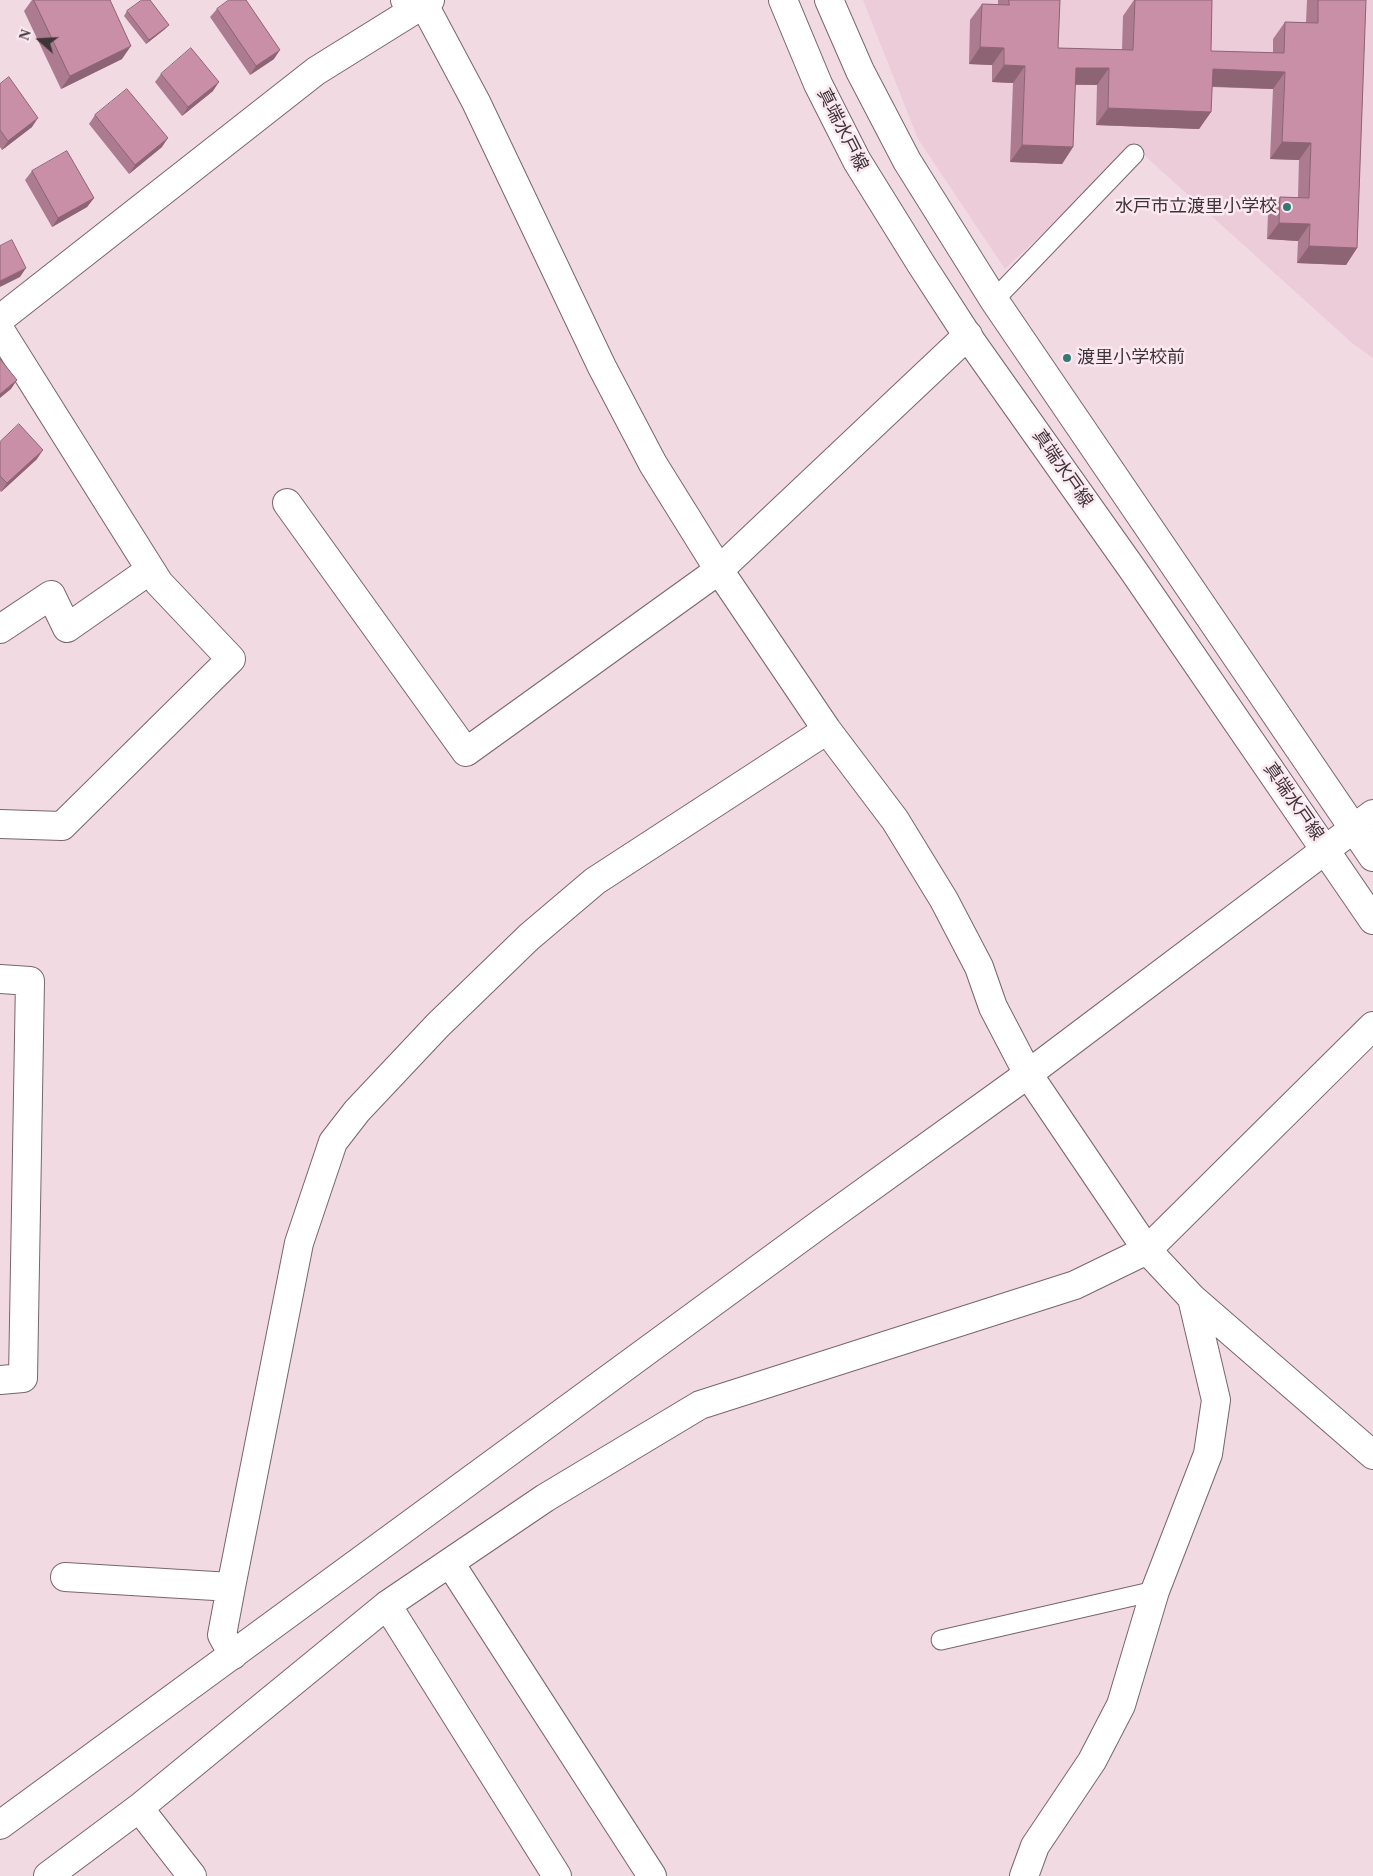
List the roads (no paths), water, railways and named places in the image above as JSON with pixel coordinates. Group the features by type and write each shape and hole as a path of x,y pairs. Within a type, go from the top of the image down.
{"street":[{"name":"真端水戸線","path":"782,0 818,84 856,161 968,335 1373,920"},
{"name":"真端水戸線","path":"829,0 860,71 907,161 994,300 1363,821 1373,856"},
{"path":"0,319 316,71 417,2 429,14 476,102 602,367 653,464 719,570 828,730 895,820 944,900 979,967 992,1007 1028,1074 1147,1250 1192,1298 1373,1455"},
{"path":"0,330 159,583 231,658 62,826 0,824"},
{"path":"287,503 466,752 719,570 968,335"},
{"path":"0,629 51,595 67,628 150,570"},
{"path":"233,1654 222,1635 231,1586 299,1243 333,1142 357,1111 438,1025 529,937 595,881 828,730"},
{"path":"0,1825 824,1221 1028,1074 1324,848 1363,821"},
{"path":"0,979 30,981 23,1378 0,1380"},
{"path":"48,1876 139,1808 387,1606 545,1498 700,1406 1075,1285 1147,1250 1373,1026"},
{"path":"1024,1876 1035,1846 1092,1761 1121,1706 1155,1591 1208,1454 1216,1400 1192,1298"},
{"path":"450,1563 652,1876"},
{"path":"65,1577 231,1586"},
{"path":"387,1606 557,1876"},
{"path":"139,1808 192,1876"}],"lane":[{"path":"994,300 1134,154"},
{"path":"941,1640 1155,1591"}],"place":[{"name":"水戸市立渡里小学校","path":"1287,207"},
{"name":"渡里小学校前","path":"1067,358"}]}
